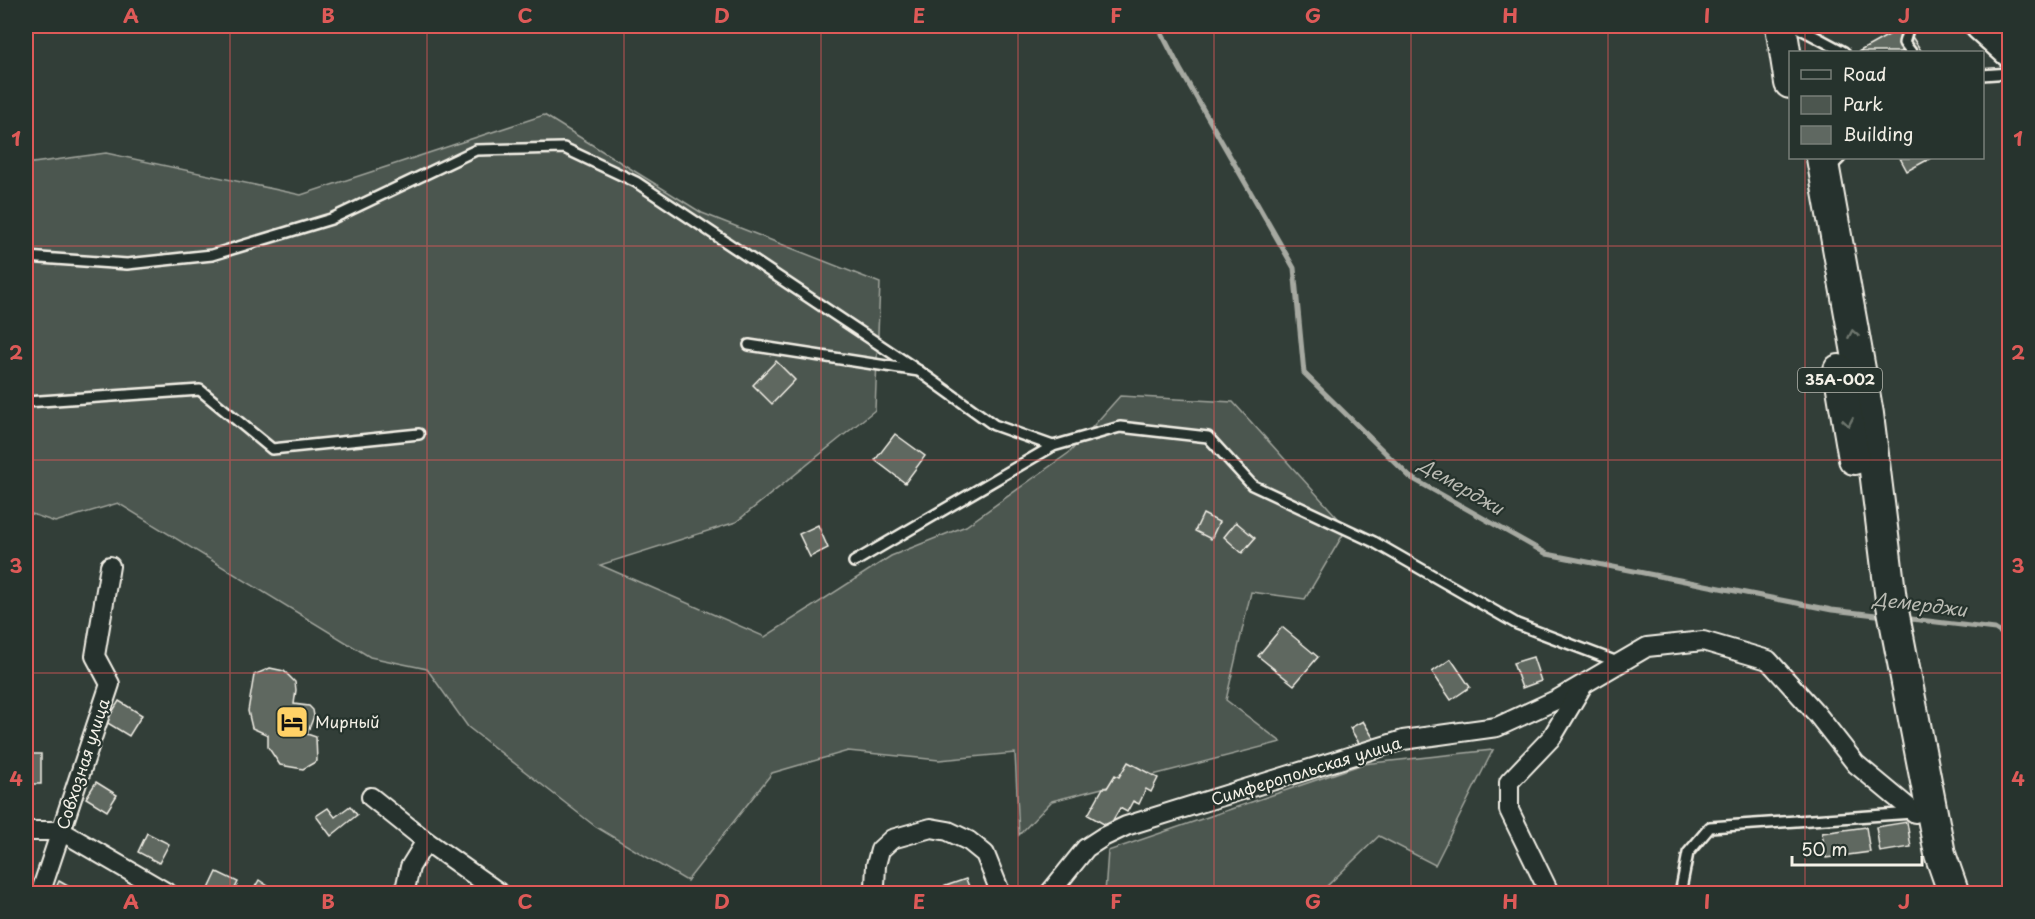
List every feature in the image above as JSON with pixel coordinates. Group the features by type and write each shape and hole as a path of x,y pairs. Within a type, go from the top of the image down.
{"highway":[{"path":"1794,51 1796,33"},
{"name":"35А-002","path":"1822,161 1868,414 1885,601 1912,778 1915,813 1936,894"},
{"name":"35А-002","path":"1890,632 1940,854 1954,894"}],"main road":[{"path":"1980,26 2010,53"}],"street":[{"name":"Совхозная улица","path":"40,894 110,684 95,656 110,566"},
{"name":"Симферопольская улица","path":"1049,894 1086,848 1126,826 1403,740 1497,727 1558,699 1647,647 1703,641 1768,660 1816,713 1856,764 1915,813"},
{"path":"1550,894 1509,810 1509,782 1552,737 1583,684"},
{"path":"371,797 426,842 501,894"},
{"path":"875,886 880,850 892,839 931,828 948,831 969,841 985,854 1001,894"},
{"path":"26,831 62,831 169,894"},
{"path":"404,894 410,867 426,842"}],"lane":[{"path":"1909,26 1904,43 1910,51"},
{"path":"1796,33 1841,51"},
{"path":"1984,75 2010,73"},
{"path":"26,257 127,264 212,255 331,219 476,150 564,148 636,182 919,371 994,425 1053,446"},
{"path":"749,345 919,371"},
{"path":"26,402 200,390 272,449 419,434"},
{"path":"854,562 1053,446 1120,427 1208,437 1252,486 1374,542 1517,624 1620,663"},
{"path":"1680,894 1688,853 1710,827 1915,813"}],"green space":[{"path":"544,115 702,213 880,283 875,410 736,522 600,565 765,637 891,556 966,526 1070,452 1120,396 1233,402 1347,528 1305,599 1251,592 1226,700 1281,742 1052,801 1019,835 1015,753 939,760 848,751 772,773 687,881 596,827 468,727 427,669 370,657 118,503 55,522 26,512 26,164 106,153 301,195"},
{"path":"1493,750 1435,865 1379,836 1326,887 1332,893 1105,893 1108,851 1363,764"}],"building":[{"path":"1905,26 1921,51 1860,51"},
{"path":"1901,159 1929,159 1907,171"},
{"path":"776,361 795,380 772,404 753,385"},
{"path":"895,434 925,456 905,483 875,460"},
{"path":"1203,514 1219,522 1211,539 1195,531"},
{"path":"1236,522 1255,538 1242,553 1224,537"},
{"path":"818,525 828,548 810,557 799,534"},
{"path":"1282,627 1318,657 1294,685 1258,656"},
{"path":"1533,657 1541,681 1522,688 1513,663"},
{"path":"1451,659 1470,687 1451,700 1432,672"},
{"path":"270,668 284,671 295,682 294,704 309,706 313,710 314,716 307,734 316,737 317,761 303,769 280,765 268,747 268,735 252,728 248,711 254,675"},
{"path":"119,701 142,715 129,736 106,722"},
{"path":"1363,721 1374,739 1360,745 1350,728"},
{"path":"26,754 41,754 41,784 26,784"},
{"path":"1128,762 1158,778 1151,792 1146,789 1139,804 1133,801 1127,812 1120,808 1109,827 1088,815 1103,788 1107,788 1115,775 1119,777"},
{"path":"96,782 117,795 107,811 86,798"},
{"path":"350,806 357,815 331,836 316,816 328,808 335,817"},
{"path":"1907,822 1911,847 1880,852 1876,827"},
{"path":"1866,827 1870,852 1826,858 1822,833"},
{"path":"147,833 169,844 159,863 138,852"},
{"path":"217,872 238,882 232,894 207,893"},
{"path":"966,879 972,894 936,894 934,890"},
{"path":"259,880 280,894 251,894"},
{"path":"59,881 82,894 53,894"}],"waterway":[{"name":"Демерджи","path":"1158,26 1180,69 1294,268 1304,373 1410,477 1547,554 1832,610 1885,616"},
{"name":"Демерджи","path":"1903,618 1995,629 2010,639"}],"place":[{"name":"Мирный","path":"292,722"}]}
